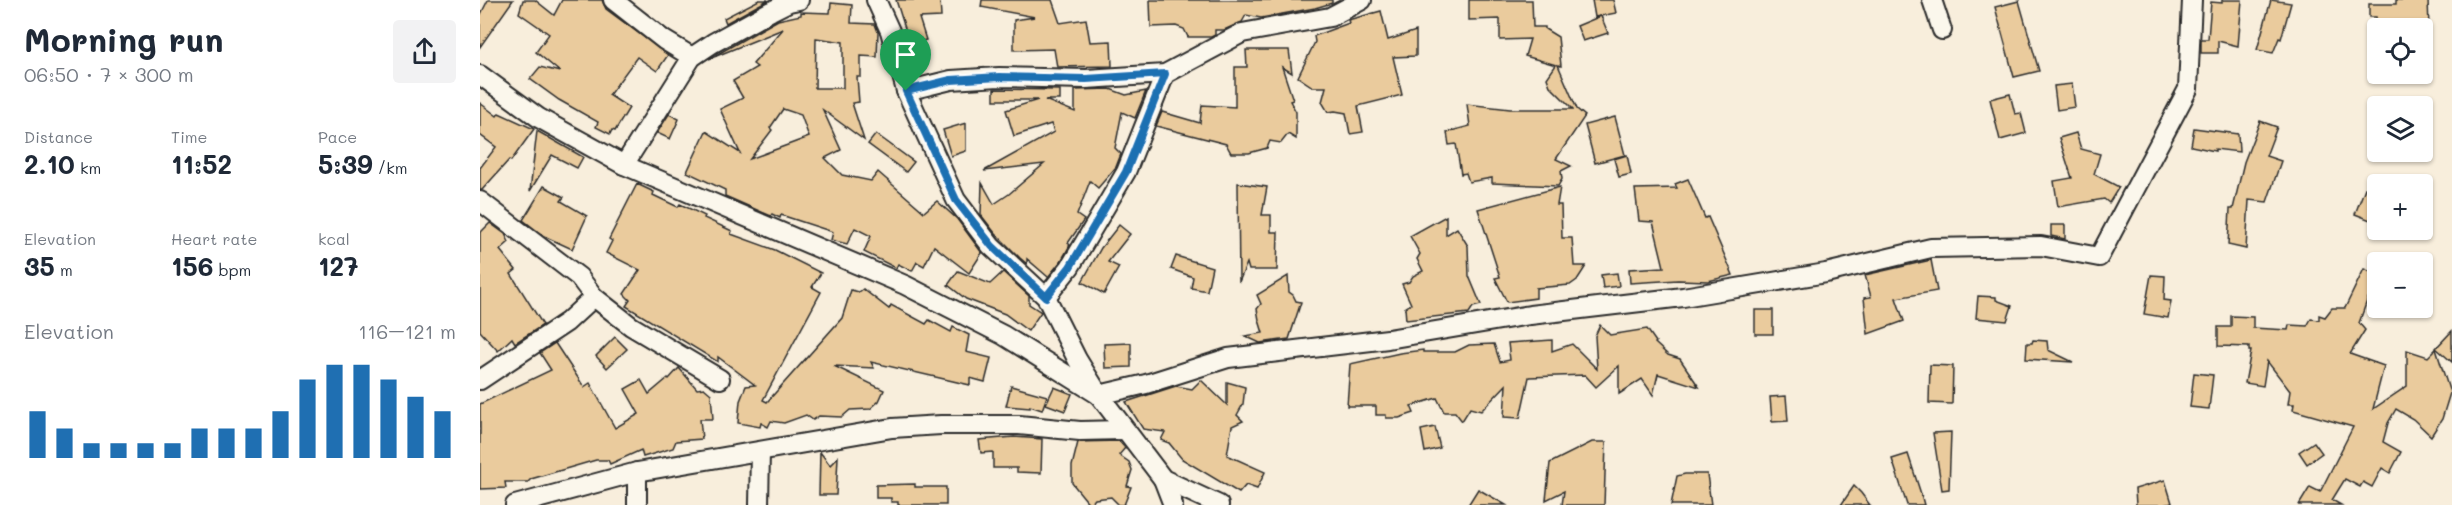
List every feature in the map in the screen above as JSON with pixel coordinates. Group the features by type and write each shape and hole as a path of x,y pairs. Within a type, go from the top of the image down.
{"street":[{"path":"613,0 664,40 692,57"},
{"path":"624,165 692,57 771,11 799,0"},
{"path":"876,0 890,31 906,91 956,200 992,246 1046,297 1077,359 1123,430 1163,479 1173,505"},
{"path":"906,91 951,80 999,77 1086,79 1165,74 1242,33 1330,17 1360,0"},
{"path":"1932,0 1942,30"},
{"path":"480,75 539,118 624,165 905,285 1004,335 1099,395 1146,384 1228,358 1388,339 1530,315 1683,297 1826,273 1931,248 2041,246 2099,257 2188,89 2192,0"},
{"path":"1046,297 1070,267 1126,172 1165,74"},
{"path":"480,201 579,277 594,297 631,326 720,379"},
{"path":"480,380 567,322 594,297"},
{"path":"515,505 637,472 892,428 941,424 1019,425 1080,431 1123,430"},
{"path":"759,505 760,451"},
{"path":"637,472 637,505"},
{"path":"1163,479 1219,505"}],"building":[{"path":"488,0 513,0 480,47 480,16"},
{"path":"523,0 535,0 554,15 562,0 602,0 606,9 668,55 657,71 637,57 609,95 629,108 615,131 612,130 610,134 596,127 598,122 559,100 530,79 540,67 560,72 536,52 549,34 519,13"},
{"path":"759,0 768,0 726,23 724,18"},
{"path":"896,0 940,0 941,17 919,18 926,40 910,44"},
{"path":"982,0 1052,0 1060,23 1086,19 1090,42 1111,41 1112,66 1057,67 1054,49 1014,50 1014,20 1035,17 981,7"},
{"path":"1150,0 1332,0 1332,3 1261,18 1246,15 1242,22 1224,30 1215,30 1215,35 1211,37 1188,37 1184,29 1176,26 1151,27"},
{"path":"1469,0 1532,0 1533,27 1545,27 1558,37 1561,66 1558,65 1577,109 1585,116 1556,159 1571,166 1561,171 1562,179 1558,186 1492,183 1492,178 1469,182 1466,173 1461,174 1456,144 1449,145 1447,132 1470,126 1467,104 1510,109 1573,109 1550,86 1547,78 1556,65 1525,56 1530,39 1500,40 1500,19 1469,20"},
{"path":"1592,0 1613,0 1616,13 1595,17"},
{"path":"2222,0 2242,0 2238,46 2218,41 2218,53 2201,53 2201,39 2208,39 2211,2 2222,3"},
{"path":"2271,0 2291,3 2281,39 2279,38 2273,53 2257,50"},
{"path":"2396,0 2428,0 2429,18 2369,17 2369,4 2396,4"},
{"path":"2019,1 2039,71 2014,77 1995,7"},
{"path":"831,3 852,5 851,23 875,24 878,32 877,57 861,56 861,77 857,77 859,102 852,103 864,140 823,110 841,150 825,158 842,175 871,181 878,172 924,212 937,201 957,219 982,253 969,273 934,246 924,266 917,262 912,271 898,264 896,268 864,252 871,236 855,228 847,244 831,240 833,232 781,215 780,218 772,214 771,216 725,196 725,190 687,172 706,131 740,153 720,109 743,98 733,81 757,67 753,64 783,29 709,59 778,20 801,15 801,12 830,13","holes":["816,38 843,42 843,88 815,88","783,109 801,115 809,137 750,159 772,130 770,128"]},
{"path":"1381,11 1388,40 1416,31 1416,56 1393,57 1402,95 1358,106 1363,132 1350,134 1346,113 1328,112 1322,102 1326,87 1313,87 1298,77 1315,42 1314,36 1349,23 1348,20"},
{"path":"1601,16 1608,33 1583,41 1577,26"},
{"path":"1246,50 1289,50 1292,73 1282,67 1293,100 1290,101 1296,112 1296,139 1288,134 1281,143 1270,141 1267,148 1249,153 1231,153 1226,144 1156,126 1162,112 1200,123 1202,105 1235,107 1235,67 1247,67"},
{"path":"2072,84 2075,107 2057,110 2054,86"},
{"path":"994,89 1060,90 1060,100 1045,100 1075,112 1075,90 1110,89 1126,95 1146,91 1135,118 1122,112 1115,148 1121,154 1116,167 1098,188 1090,181 1077,215 1084,220 1068,243 1070,245 1061,261 1048,277 1027,259 1027,264 1020,258 981,215 982,183 994,204 1044,164 984,171 1054,132 1051,124 1014,136 1006,110 1038,100 994,100"},
{"path":"2010,94 2015,114 2021,113 2026,133 2000,140 1990,99"},
{"path":"480,103 497,116 499,113 534,129 511,161 509,160 482,190 480,190 480,168 496,147 480,135"},
{"path":"669,114 679,119 670,139 657,133"},
{"path":"1615,117 1625,155 1595,163 1585,125"},
{"path":"2260,121 2277,127 2266,156 2281,161 2267,202 2249,200 2246,249 2228,245 2230,209 2233,209 2244,162"},
{"path":"966,123 966,151 951,156 943,130"},
{"path":"2194,128 2238,134 2239,152 2215,149 2215,151 2191,146"},
{"path":"537,131 583,157 577,168 552,155 530,191"},
{"path":"2076,133 2081,149 2100,154 2094,174 2119,187 2109,203 2104,199 2058,207 2054,181 2072,178 2059,138"},
{"path":"876,134 914,162 906,172 868,144"},
{"path":"1627,155 1631,174 1619,177 1614,159"},
{"path":"1688,179 1705,218 1708,217 1733,275 1708,281 1630,283 1629,269 1664,267 1653,222 1639,221 1635,189 1677,188 1675,184"},
{"path":"1238,183 1267,187 1262,215 1271,215 1271,232 1278,232 1277,270 1249,270 1247,263 1239,282"},
{"path":"637,184 678,207 680,204 705,216 704,218 732,231 731,234 775,250 821,273 812,287 821,292 763,400 767,402 842,318 851,290 859,292 863,289 889,309 891,305 926,324 929,320 951,332 953,327 969,335 966,352 991,358 985,382 970,378 970,385 871,362 874,368 834,366 884,390 879,401 870,409 850,410 842,417 819,416 813,420 806,415 784,423 771,421 768,427 761,423 760,427 738,423 740,401 746,386 755,385 718,357 718,362 626,306 630,300 624,294 640,270 606,253 612,241 609,239"},
{"path":"544,186 564,197 561,201 587,216 572,249 544,236 523,220"},
{"path":"1560,187 1557,205 1561,205 1562,238 1572,238 1574,266 1586,266 1577,280 1570,285 1536,288 1536,298 1507,302 1495,278 1500,277 1478,209"},
{"path":"2365,188 2367,189 2367,219 2355,214"},
{"path":"1446,216 1446,235 1457,228 1468,246 1469,276 1481,305 1473,307 1469,313 1406,320 1405,308 1411,304 1402,284 1409,282 1413,276 1423,271 1417,259 1420,254 1410,236"},
{"path":"490,223 505,234 509,242 500,250 516,270 511,274 543,325 515,343 512,338 498,351 480,331 480,233"},
{"path":"1119,225 1130,234 1108,262 1119,267 1104,294 1082,282 1101,248"},
{"path":"2051,225 2065,225 2065,239 2051,236"},
{"path":"1176,256 1212,267 1207,291 1191,288 1193,277 1171,269"},
{"path":"1931,260 1937,291 1896,298 1904,321 1868,334 1864,298 1871,297 1865,275"},
{"path":"2364,269 2367,270 2367,301 2359,323 2365,330 2350,354 2384,366 2373,409 2407,386 2407,350 2428,357 2436,349 2450,393 2442,419 2431,436 2413,419 2396,409 2388,423 2383,442 2401,452 2390,473 2382,468 2372,487 2363,482 2360,487 2345,479 2332,500 2341,505 2299,505 2310,487 2320,492 2353,427 2293,410 2294,404 2288,404 2290,391 2267,361 2263,386 2245,383 2251,351 2249,347 2218,346 2218,327 2231,327 2231,316 2253,317 2253,328 2288,330 2289,325 2307,326 2311,319 2319,320 2319,315 2325,317 2332,308 2345,308"},
{"path":"958,271 990,284 1003,272 1029,296 1029,304 1041,312 1028,331 1005,314 966,299 948,285"},
{"path":"1617,273 1619,286 1603,288 1601,275"},
{"path":"2151,275 2165,276 2164,300 2171,301 2168,318 2144,314"},
{"path":"1288,276 1289,292 1296,301 1301,302 1289,339 1260,343 1245,336 1263,333 1257,309 1261,304 1257,295"},
{"path":"1978,296 1996,297 1996,300 2012,306 2007,321 1976,318"},
{"path":"1755,310 1773,310 1773,334 1755,334"},
{"path":"1600,325 1610,335 1647,329 1655,343 1668,355 1680,359 1699,387 1658,374 1653,395 1642,379 1619,394 1619,366 1596,387 1585,375 1529,377 1520,418 1504,417 1506,385 1481,411 1470,408 1462,421 1455,412 1444,412 1437,398 1411,406 1414,413 1399,418 1376,415 1376,406 1347,406 1350,364 1400,353 1423,350 1423,352 1455,352 1469,345 1494,344 1500,362 1510,360 1508,343 1552,340 1552,351 1572,344 1597,369 1595,336"},
{"path":"2452,331 2452,362 2436,348"},
{"path":"615,337 627,349 607,368 596,356"},
{"path":"2033,340 2047,341 2048,350 2073,362 2026,359 2027,343 2032,343"},
{"path":"555,343 584,387 590,383 615,428 639,414 625,389 641,380 649,394 679,368 697,389 704,388 711,394 713,419 700,419 702,439 676,441 673,448 643,457 641,450 610,464 608,460 596,460 531,479 528,482 505,482 506,488 480,489 480,404 551,370 540,353"},
{"path":"1131,343 1131,367 1105,368 1104,344"},
{"path":"1930,365 1953,366 1952,404 1929,403"},
{"path":"2194,373 2213,375 2209,409 2190,407"},
{"path":"1201,380 1227,405 1227,382 1245,387 1243,404 1237,415 1243,421 1232,426 1227,455 1265,472 1257,489 1246,485 1239,493 1182,459 1169,443 1161,440 1165,432 1143,429 1126,402 1176,386 1192,389"},
{"path":"1011,386 1047,396 1042,410 1030,406 1030,408 1006,406"},
{"path":"1054,387 1072,394 1065,411 1046,404"},
{"path":"1786,396 1788,421 1772,422 1770,397"},
{"path":"1435,427 1440,448 1425,452 1421,430"},
{"path":"1951,432 1949,489 1942,490 1933,433"},
{"path":"1014,437 1042,439 1041,473 1017,472 1017,468 993,468 993,452 981,453 979,440"},
{"path":"1119,441 1125,448 1119,455 1129,462 1132,470 1127,486 1131,487 1124,505 1119,505 1111,497 1095,499 1090,505 1072,483 1072,466 1078,442"},
{"path":"1592,442 1606,442 1604,505 1562,505 1564,491 1546,500 1550,463"},
{"path":"2314,442 2322,453 2307,464 2299,452"},
{"path":"820,452 830,465 838,457 836,495 819,495"},
{"path":"1908,454 1924,505 1907,505 1892,459"},
{"path":"1707,474 1711,505 1671,505 1677,476"},
{"path":"2165,480 2172,503 2136,505 2135,489"},
{"path":"915,484 915,487 946,487 946,505 898,505 898,502 891,502 891,498 876,498 876,485"},
{"path":"1854,486 1861,493 1870,505 1841,505"},
{"path":"1478,489 1506,505 1468,505"}],"route":[{"path":"1165,74 1126,172 1070,267 1046,297 992,246 956,200 906,91 951,80 999,77 1086,79 1165,74"}]}
